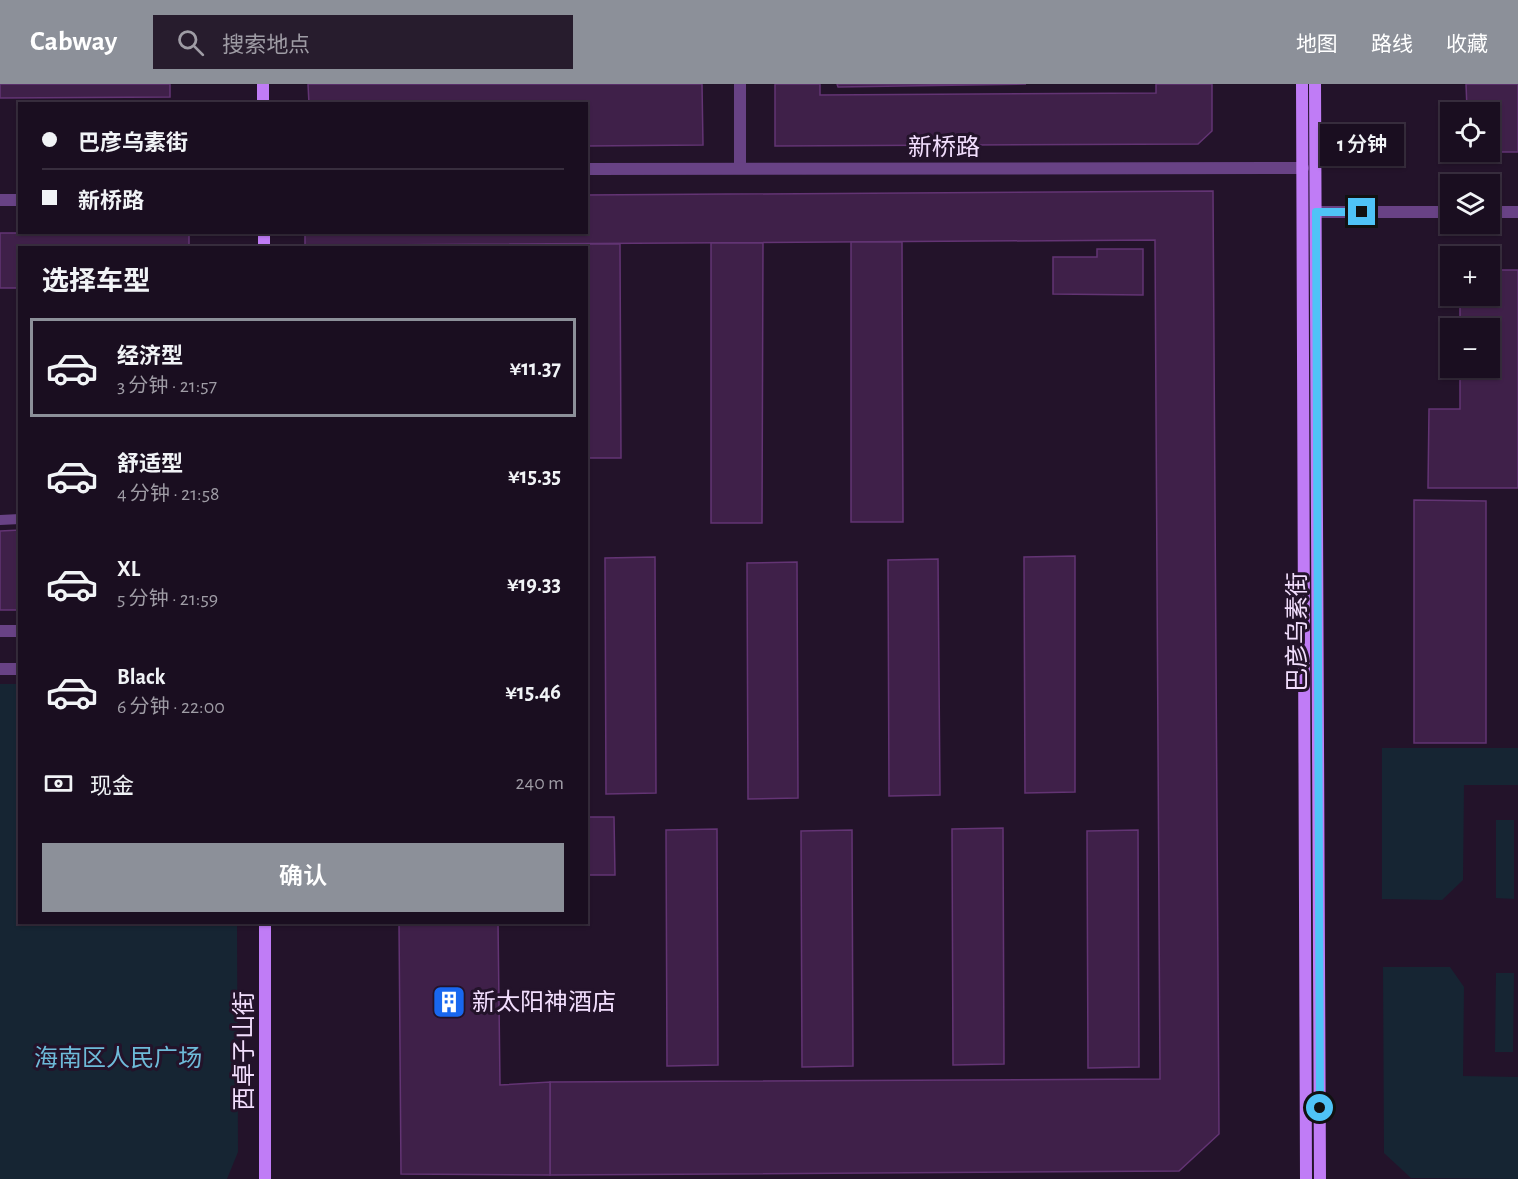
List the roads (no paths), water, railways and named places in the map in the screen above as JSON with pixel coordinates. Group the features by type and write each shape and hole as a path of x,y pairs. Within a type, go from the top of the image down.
{"street":[{"path":"263,84 263,102"},
{"path":"740,84 740,168"},
{"name":"巴彦乌素街","path":"1302,84 1306,1179"},
{"name":"巴彦乌素街","path":"1316,84 1320,1179"},
{"name":"新桥路","path":"588,169 1303,168"},
{"path":"0,200 18,200"},
{"path":"1316,212 1440,212"},
{"path":"1500,212 1518,212"},
{"path":"0,631 18,631"},
{"path":"0,669 18,669"},
{"name":"西卓子山街","path":"265,924 265,1179"}],"lane":[{"path":"0,520 18,519"}],"place":[{"name":"新太阳神酒店","path":"449,1002"}],"park label":[{"name":"海南区人民广场","path":"118,1058"}]}
